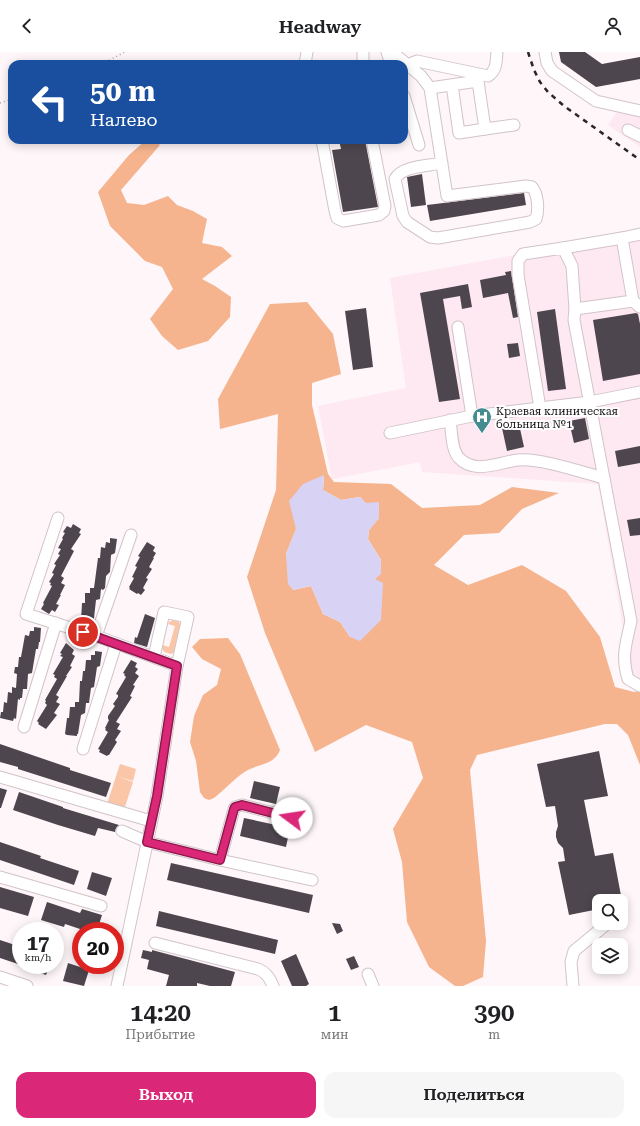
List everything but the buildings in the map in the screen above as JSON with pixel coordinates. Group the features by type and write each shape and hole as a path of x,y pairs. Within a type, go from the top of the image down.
{"lane":[{"path":"392,52 488,76 493,72 496,66 497,52"},
{"path":"545,52 547,63 552,71 596,101 640,111"},
{"path":"416,59 420,76 430,88 442,163 447,196 526,186 532,187 536,191 538,214 536,219 530,222 438,238 430,237 407,222 403,216 395,179 398,174 404,170 442,163"},
{"path":"430,88 478,81 485,129"},
{"path":"452,85 459,133 514,125"},
{"path":"408,109 419,145"},
{"path":"628,130 640,136"},
{"path":"323,144 335,211 337,218 343,221 379,215 384,211 385,206 373,144"},
{"path":"540,408 518,275 518,261 523,254 640,234"},
{"path":"575,309 636,304 635,282 622,238"},
{"path":"563,248 572,266 575,309 574,320 631,621 625,648 624,665 628,679 640,686"},
{"path":"458,327 472,416"},
{"path":"390,433 472,416 590,402 640,392"},
{"path":"450,420 455,450 460,459 469,465 479,467 518,460 540,462 604,478"},
{"path":"58,518 26,614 96,636 177,666"},
{"path":"96,636 131,534"},
{"path":"118,986 157,796 177,666 188,617 164,612 154,657"},
{"path":"24,727 56,623"},
{"path":"83,749 116,644"},
{"path":"0,777 151,821"},
{"path":"220,860 235,807 242,805 292,818"},
{"path":"122,831 147,842 312,880"},
{"path":"0,877 101,906"},
{"path":"570,983 571,962 574,951 600,930"},
{"path":"155,944 248,966 265,973 271,980 273,986"},
{"path":"368,974 373,986"},
{"path":"0,977 27,986"}],"path":[{"path":"110,60 125,52"}],"shaded area":[{"path":"617,112 640,117 640,147 608,125"},
{"path":"141,144 160,145 121,190 127,203 144,205 168,196 177,205 193,211 207,219 202,243 222,247 232,256 202,279 231,297 230,317 208,341 178,350 162,336 150,319 173,289 162,267 145,261 110,226 98,192 129,155"},
{"name":"Краевая клиническая больница №1","path":"640,232 640,691 634,692 598,484 422,472 420,462 332,479 318,406 406,388 390,278"},
{"path":"307,302 333,334 341,374 312,383 312,405 328,474 334,482 391,484 422,508 480,505 512,487 559,493 522,509 499,533 464,535 434,565 468,585 522,565 566,591 600,637 615,687 634,692 640,691 640,765 628,735 617,724 605,724 477,755 470,770 486,941 483,977 463,986 455,986 429,967 407,922 402,862 393,829 423,778 412,742 366,725 315,752 265,633 247,577 276,490 278,414 220,429 218,399 270,304","holes":["324,476 323,490 341,500 360,497 379,518 369,530 368,539 381,560 375,579 350,637 340,622 323,614 311,586 293,590 286,554 296,529"]},
{"path":"324,475 323,490 341,500 360,497 366,503 379,502 379,518 369,530 368,539 381,560 381,574 375,579 383,583 381,620 360,641 350,637 340,622 323,614 311,586 293,590 288,584 286,554 296,529 289,501 303,484"},
{"path":"173,620 178,621 181,625 176,651 171,654 164,652 161,646 169,647 175,626 168,624"},
{"path":"228,638 240,654 280,750 269,762 243,773 214,798 209,800 204,798 200,792 196,761 190,742 194,716 203,695 217,685 221,669 202,659 192,647 200,639"},
{"path":"120,764 136,769 133,781 119,777 133,782 124,810 107,804"}],"railway":[{"path":"528,52 534,70 540,82 548,92 564,106 640,160"}],"place":[{"name":"Краевая клиническая больница №1","path":"482,434"}],"route":[{"path":"83,632 177,666 157,796 147,842 220,860 235,807 242,805 292,818"}]}
